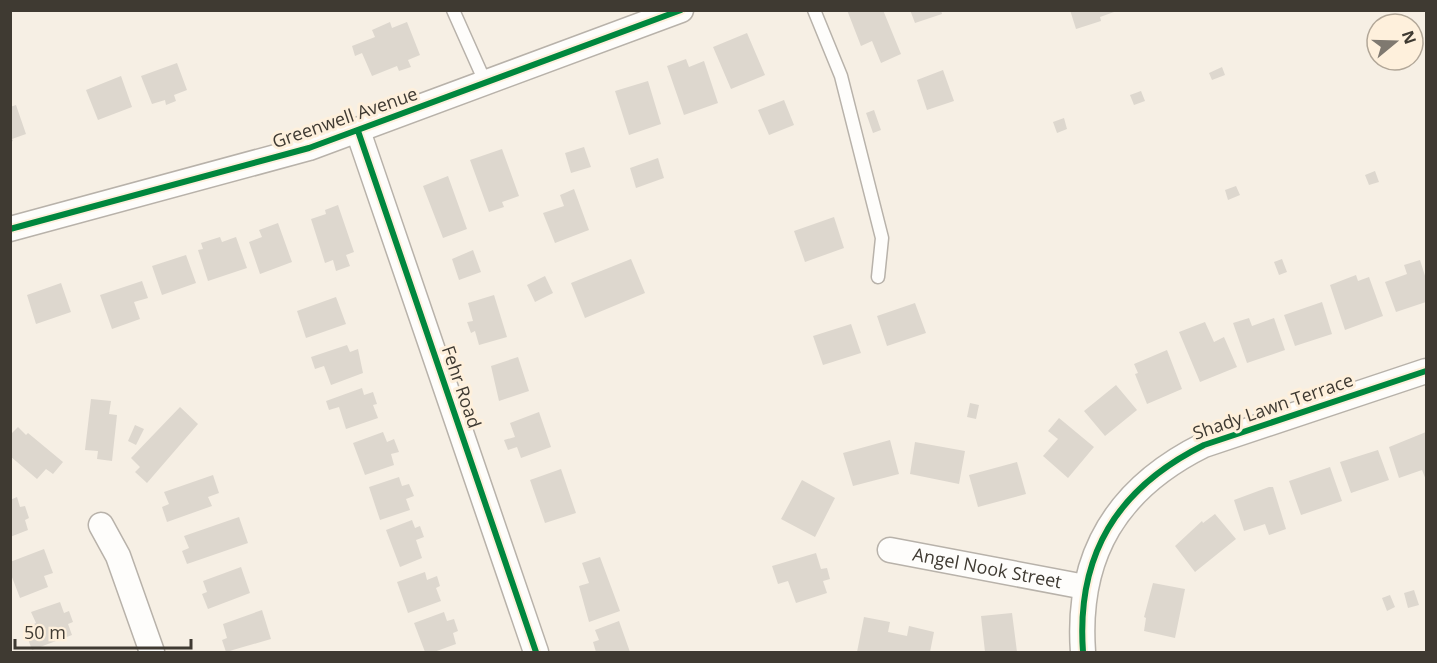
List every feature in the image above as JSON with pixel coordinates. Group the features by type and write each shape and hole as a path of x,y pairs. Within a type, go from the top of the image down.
{"street":[{"name":"Greenwell Avenue","path":"10,229 309,148 681,10"},
{"name":"Fehr Road","path":"358,131 536,652"},
{"name":"Shady Lawn Terrace","path":"1083,652 1081,623 1084,587 1094,556 1108,527 1126,500 1149,477 1175,459 1204,445 1426,371"},
{"path":"101,525 118,556 152,652"},
{"name":"Angel Nook Street","path":"890,550 1084,587"}],"lane":[{"path":"453,10 486,84"},
{"path":"813,10 841,76 882,238 878,277"}],"building":[{"path":"847,10 883,10 901,54 881,63 872,41 861,46"},
{"path":"910,10 941,10 942,14 915,23"},
{"path":"1070,10 1113,10 1114,12 1100,17 1101,21 1076,29"},
{"path":"390,22 392,28 407,22 420,55 408,60 411,67 399,71 397,66 372,76 362,53 355,56 352,46 375,37 372,30"},
{"path":"747,33 765,75 731,89 713,47"},
{"path":"686,59 689,67 704,61 718,103 684,115 667,66"},
{"path":"177,63 187,90 174,95 176,101 166,105 165,100 152,104 141,76"},
{"path":"1222,67 1225,75 1212,80 1209,73"},
{"path":"943,70 954,101 927,110 917,80"},
{"path":"121,76 132,107 98,120 86,90"},
{"path":"648,81 661,124 629,135 615,91"},
{"path":"1141,91 1145,101 1134,105 1130,95"},
{"path":"784,100 794,125 769,135 758,110"},
{"path":"16,105 26,134 10,142 10,107"},
{"path":"874,110 881,130 873,133 866,113"},
{"path":"1064,118 1067,129 1057,133 1053,122"},
{"path":"584,147 591,167 571,173 565,153"},
{"path":"502,149 519,196 502,202 504,207 489,212 470,160"},
{"path":"658,158 664,178 636,188 630,168"},
{"path":"1375,171 1379,182 1369,185 1365,175"},
{"path":"448,176 467,229 443,238 423,186"},
{"path":"1236,186 1240,195 1228,200 1225,190"},
{"path":"574,189 589,230 555,243 543,213 564,206 560,195"},
{"path":"338,205 354,252 346,255 350,266 336,271 333,260 325,263 311,219 326,214 325,210"},
{"path":"834,217 844,248 805,262 794,231"},
{"path":"278,223 292,262 260,274 249,242 262,237 259,230"},
{"path":"220,237 222,242 236,237 247,268 208,281 198,250 203,249 201,243"},
{"path":"473,250 481,272 459,280 452,259"},
{"path":"186,255 196,283 162,295 152,266"},
{"path":"631,259 645,293 585,318 571,283"},
{"path":"1282,259 1287,272 1279,275 1274,262"},
{"path":"1420,260 1426,279 1426,302 1396,312 1385,282 1407,274 1404,265"},
{"path":"1356,275 1358,281 1369,277 1383,316 1345,330 1330,285"},
{"path":"545,276 553,293 535,302 527,285"},
{"path":"142,281 148,298 134,302 140,319 112,329 100,295"},
{"path":"61,283 71,312 36,324 27,295"},
{"path":"494,295 507,337 479,345 475,331 471,333 467,322 473,321 468,303"},
{"path":"336,297 346,324 306,338 297,311"},
{"path":"1322,302 1332,334 1295,346 1284,315"},
{"path":"915,303 926,333 887,346 877,316"},
{"path":"1249,318 1252,326 1274,318 1285,350 1247,363 1233,323"},
{"path":"1205,322 1214,342 1224,337 1237,367 1200,382 1179,332"},
{"path":"851,324 861,353 823,365 813,336"},
{"path":"347,345 350,352 358,349 363,373 331,385 324,366 315,369 311,357"},
{"path":"1167,350 1182,389 1147,404 1135,374 1138,373 1134,364"},
{"path":"518,357 529,391 499,401 491,366"},
{"path":"1116,385 1137,410 1105,436 1084,411"},
{"path":"362,388 364,395 373,392 377,404 373,405 378,418 346,429 339,407 329,410 326,401"},
{"path":"91,399 111,401 109,414 117,415 112,461 97,459 98,451 85,450"},
{"path":"970,403 979,405 976,419 967,417"},
{"path":"180,407 198,424 147,483 135,472 140,467 131,458"},
{"path":"539,412 551,447 521,458 517,447 508,450 504,440 515,437 510,423"},
{"path":"1059,418 1094,447 1068,478 1043,456 1058,439 1048,431"},
{"path":"135,425 144,429 136,445 128,441"},
{"path":"18,427 63,462 53,474 46,469 37,479 10,456 10,435"},
{"path":"383,432 387,442 394,439 399,452 391,454 394,465 365,475 353,443"},
{"path":"1426,432 1426,480 1422,470 1399,478 1389,447"},
{"path":"890,440 899,474 853,486 843,453"},
{"path":"915,442 965,451 959,484 910,474"},
{"path":"1378,450 1389,480 1351,493 1340,462"},
{"path":"1017,462 1026,494 978,507 969,475"},
{"path":"1330,467 1342,501 1301,515 1289,481"},
{"path":"561,469 576,513 545,523 530,480"},
{"path":"213,475 219,493 208,497 212,506 167,522 162,507 169,504 164,492"},
{"path":"399,477 402,486 409,484 414,496 406,499 410,510 380,520 369,487"},
{"path":"802,480 835,498 815,537 781,519"},
{"path":"1273,487 1286,529 1269,535 1265,524 1244,531 1234,500"},
{"path":"17,497 20,507 25,506 29,518 25,520 28,530 10,537 10,500"},
{"path":"1215,514 1236,539 1195,572 1175,546 1202,521 1203,523"},
{"path":"239,517 248,543 187,564 182,551 189,548 184,536"},
{"path":"412,520 415,528 420,526 424,537 416,540 422,558 400,567 386,530"},
{"path":"44,549 53,573 44,576 48,587 20,598 10,572 10,562"},
{"path":"816,553 821,569 827,568 830,579 823,581 827,593 796,603 788,581 778,584 772,566"},
{"path":"600,557 620,611 589,622 579,586 589,583 582,563"},
{"path":"241,567 250,593 208,609 202,594 207,592 203,581"},
{"path":"425,572 427,580 437,576 440,586 436,588 441,601 408,613 397,582"},
{"path":"1153,583 1185,589 1175,638 1144,631 1146,618 1144,617"},
{"path":"1414,590 1419,605 1408,608 1404,593"},
{"path":"1390,595 1395,607 1387,611 1382,598"},
{"path":"60,602 64,613 69,611 73,622 68,624 72,635 32,650 24,628 36,623 31,612"},
{"path":"262,610 271,639 226,652 222,640 227,638 223,624"},
{"path":"444,612 447,621 454,619 458,631 453,633 456,644 434,652 425,652 414,623"},
{"path":"1012,613 1017,652 985,652 981,616"},
{"path":"864,617 890,622 888,632 907,636 909,626 934,632 930,652 857,652"},
{"path":"619,621 630,652 596,652 593,642 599,640 595,630"}],"cycle path":[{"path":"10,229 309,148 681,10"},
{"path":"358,131 536,652"},
{"path":"1083,652 1083,617 1087,585 1095,555 1108,528 1147,482 1174,462 1204,445 1426,371"}]}
